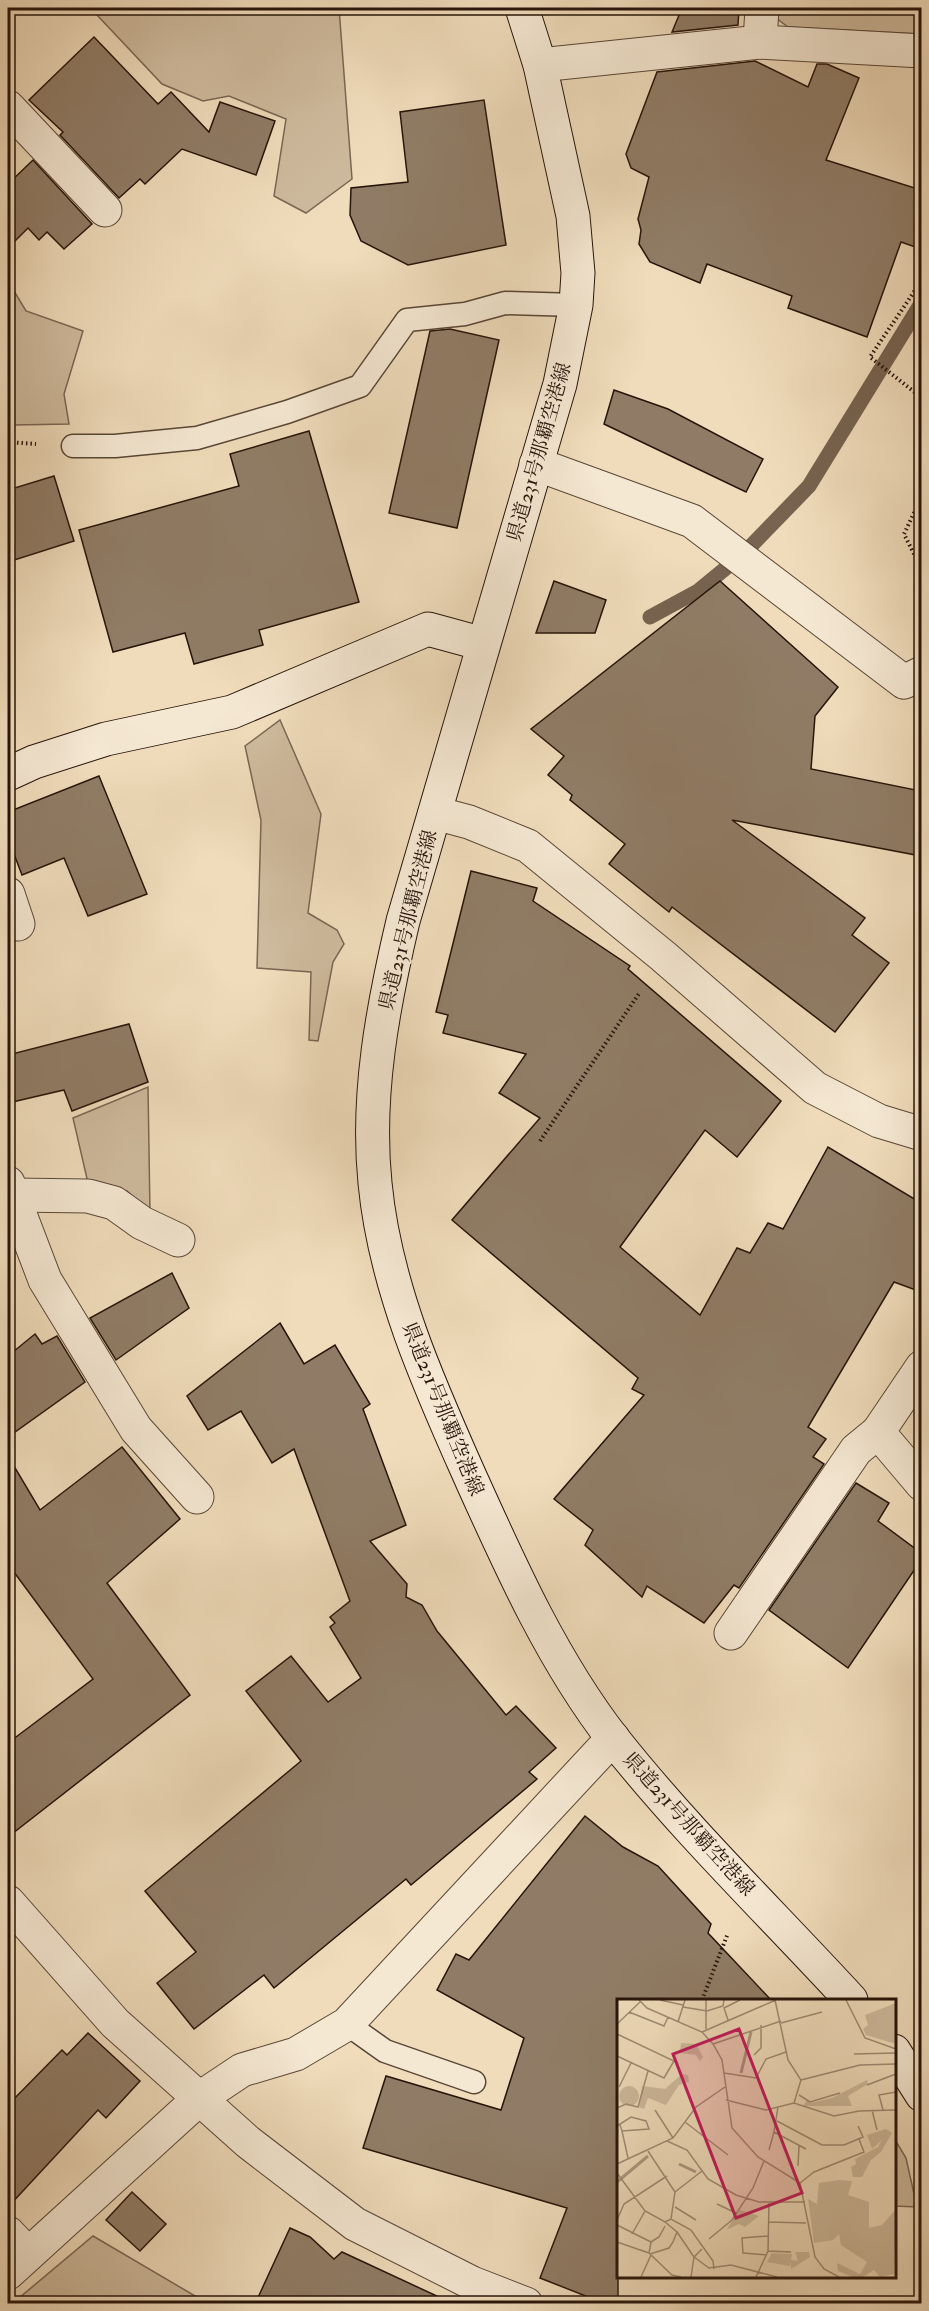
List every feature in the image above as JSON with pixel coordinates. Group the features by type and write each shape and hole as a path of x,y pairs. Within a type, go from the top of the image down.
{"street":[{"name":"県道231号那覇空港線","path":"522,8 540,65 573,216 578,273 576,305 568,351 403,921 386,993 377,1055 373,1119 375,1184 387,1253 409,1331 440,1409 496,1536 560,1661 613,1738 678,1816 849,1999"},
{"path":"760,42 762,8"},
{"path":"540,65 760,42 921,51"},
{"path":"8,107 105,210"},
{"path":"536,464 692,521 904,682 921,673"},
{"path":"8,774 34,762 106,738 232,712 428,629 483,644"},
{"path":"435,813 469,822 528,846 663,956 815,1088 879,1121 921,1134"},
{"path":"178,1240 142,1223 114,1203 88,1196 11,1189 45,1280 136,1429 197,1497"},
{"path":"731,1633 856,1450 878,1432 921,1367"},
{"path":"878,1432 921,1484"},
{"path":"14,2254 200,2098 242,2070 296,2054 347,2024 613,1738"},
{"path":"8,1902 115,2024 248,2142 355,2224 468,2293 526,2304"},
{"path":"896,2054 921,2094"}],"lane":[{"path":"73,447 115,446 197,438 287,412 360,386 407,320 465,314 505,303 576,305"},
{"path":"347,2024 385,2051 474,2082"}],"path":[{"path":"921,280 870,357 921,398"},
{"path":"921,496 904,534 921,570"},
{"path":"540,1140 663,956"},
{"path":"703,1999 732,1921 750,1893"}],"shaded area":[{"path":"98,8 339,8 352,179 306,213 274,196 286,119 229,96 203,101 162,84 97,15"},
{"path":"773,8 921,8 921,34 788,27 772,15"},
{"path":"11,286 26,311 83,331 64,394 69,424 13,425 8,420 8,288"},
{"path":"280,720 321,814 308,913 337,930 344,944 333,962 318,1041 309,1040 311,972 257,968 261,820 245,746"},
{"path":"148,1087 150,1213 127,1191 88,1183 73,1118"},
{"path":"896,2141 906,2158 917,2207 896,2206"},
{"path":"93,2236 207,2303 13,2303"}],"building":[{"path":"682,8 739,8 738,25 672,32"},
{"path":"94,37 158,104 171,92 209,132 220,102 275,121 256,175 182,149 145,184 140,179 119,198 60,135 63,132 29,100"},
{"path":"755,61 808,87 817,64 827,64 859,78 826,160 921,190 921,249 901,242 867,337 788,308 792,296 707,264 700,283 650,262 639,244 641,230 638,219 649,177 631,168 626,154 657,72"},
{"path":"484,100 506,245 408,265 361,241 350,215 351,188 408,182 400,112"},
{"path":"33,160 92,224 64,249 47,232 39,240 28,228 8,248 8,184"},
{"path":"450,329 499,340 457,528 389,513 430,331"},
{"path":"614,390 668,409 763,459 746,492 604,424"},
{"path":"309,431 359,602 259,630 263,645 194,664 185,633 113,652 79,530 239,486 230,454"},
{"path":"54,476 74,541 8,562 8,490"},
{"path":"554,581 606,600 595,633 536,633"},
{"path":"720,581 838,687 815,716 811,769 921,791 921,856 732,820 865,918 852,935 889,963 835,1032 672,907 669,912 609,864 625,844 570,800 572,795 548,775 564,756 531,729"},
{"path":"99,776 147,894 88,916 64,858 22,875 8,838 8,812"},
{"path":"471,871 537,888 533,901 630,966 628,969 781,1101 737,1157 705,1130 620,1247 700,1315 737,1248 750,1253 768,1223 783,1229 828,1147 921,1203 921,1292 894,1282 808,1427 826,1439 813,1457 824,1464 739,1588 734,1585 704,1623 647,1586 642,1597 585,1545 593,1530 554,1499 644,1395 632,1389 638,1378 452,1220 540,1118 499,1093 526,1054 443,1033 448,1015 436,1012"},
{"path":"129,1024 148,1082 72,1111 64,1090 8,1103 8,1055"},
{"path":"172,1273 189,1308 116,1360 90,1318"},
{"path":"280,1323 304,1364 335,1345 370,1404 363,1409 406,1525 370,1541 407,1584 406,1597 422,1605 437,1631 506,1715 516,1706 556,1748 529,1772 537,1779 411,1885 406,1879 274,1988 264,1975 194,2029 157,1983 196,1952 145,1891 301,1761 246,1691 291,1656 328,1702 361,1678 330,1627 335,1623 330,1617 350,1601 294,1449 272,1463 241,1411 208,1430 187,1396"},
{"path":"35,1334 42,1344 57,1336 85,1382 8,1437 8,1356"},
{"path":"122,1447 180,1519 107,1583 190,1695 8,1837 8,1743 93,1679 8,1564 8,1456 40,1510"},
{"path":"856,1483 889,1503 878,1521 921,1553 921,1560 848,1668 769,1610"},
{"path":"585,1816 623,1847 658,1866 711,1924 708,1933 770,1999 617,1999 618,2304 606,2304 540,2278 567,2208 363,2148 386,2076 501,2110 524,2038 437,1990 456,1954 469,1960"},
{"path":"88,2033 140,2081 106,2118 98,2110 8,2207 8,2105 62,2050 67,2055"},
{"path":"132,2192 166,2224 140,2251 106,2220"},
{"path":"290,2228 310,2237 334,2259 342,2252 454,2304 255,2304"}],"waterway":[{"path":"747,550 809,486 922,302"},
{"path":"650,617 698,591 726,568"}]}
